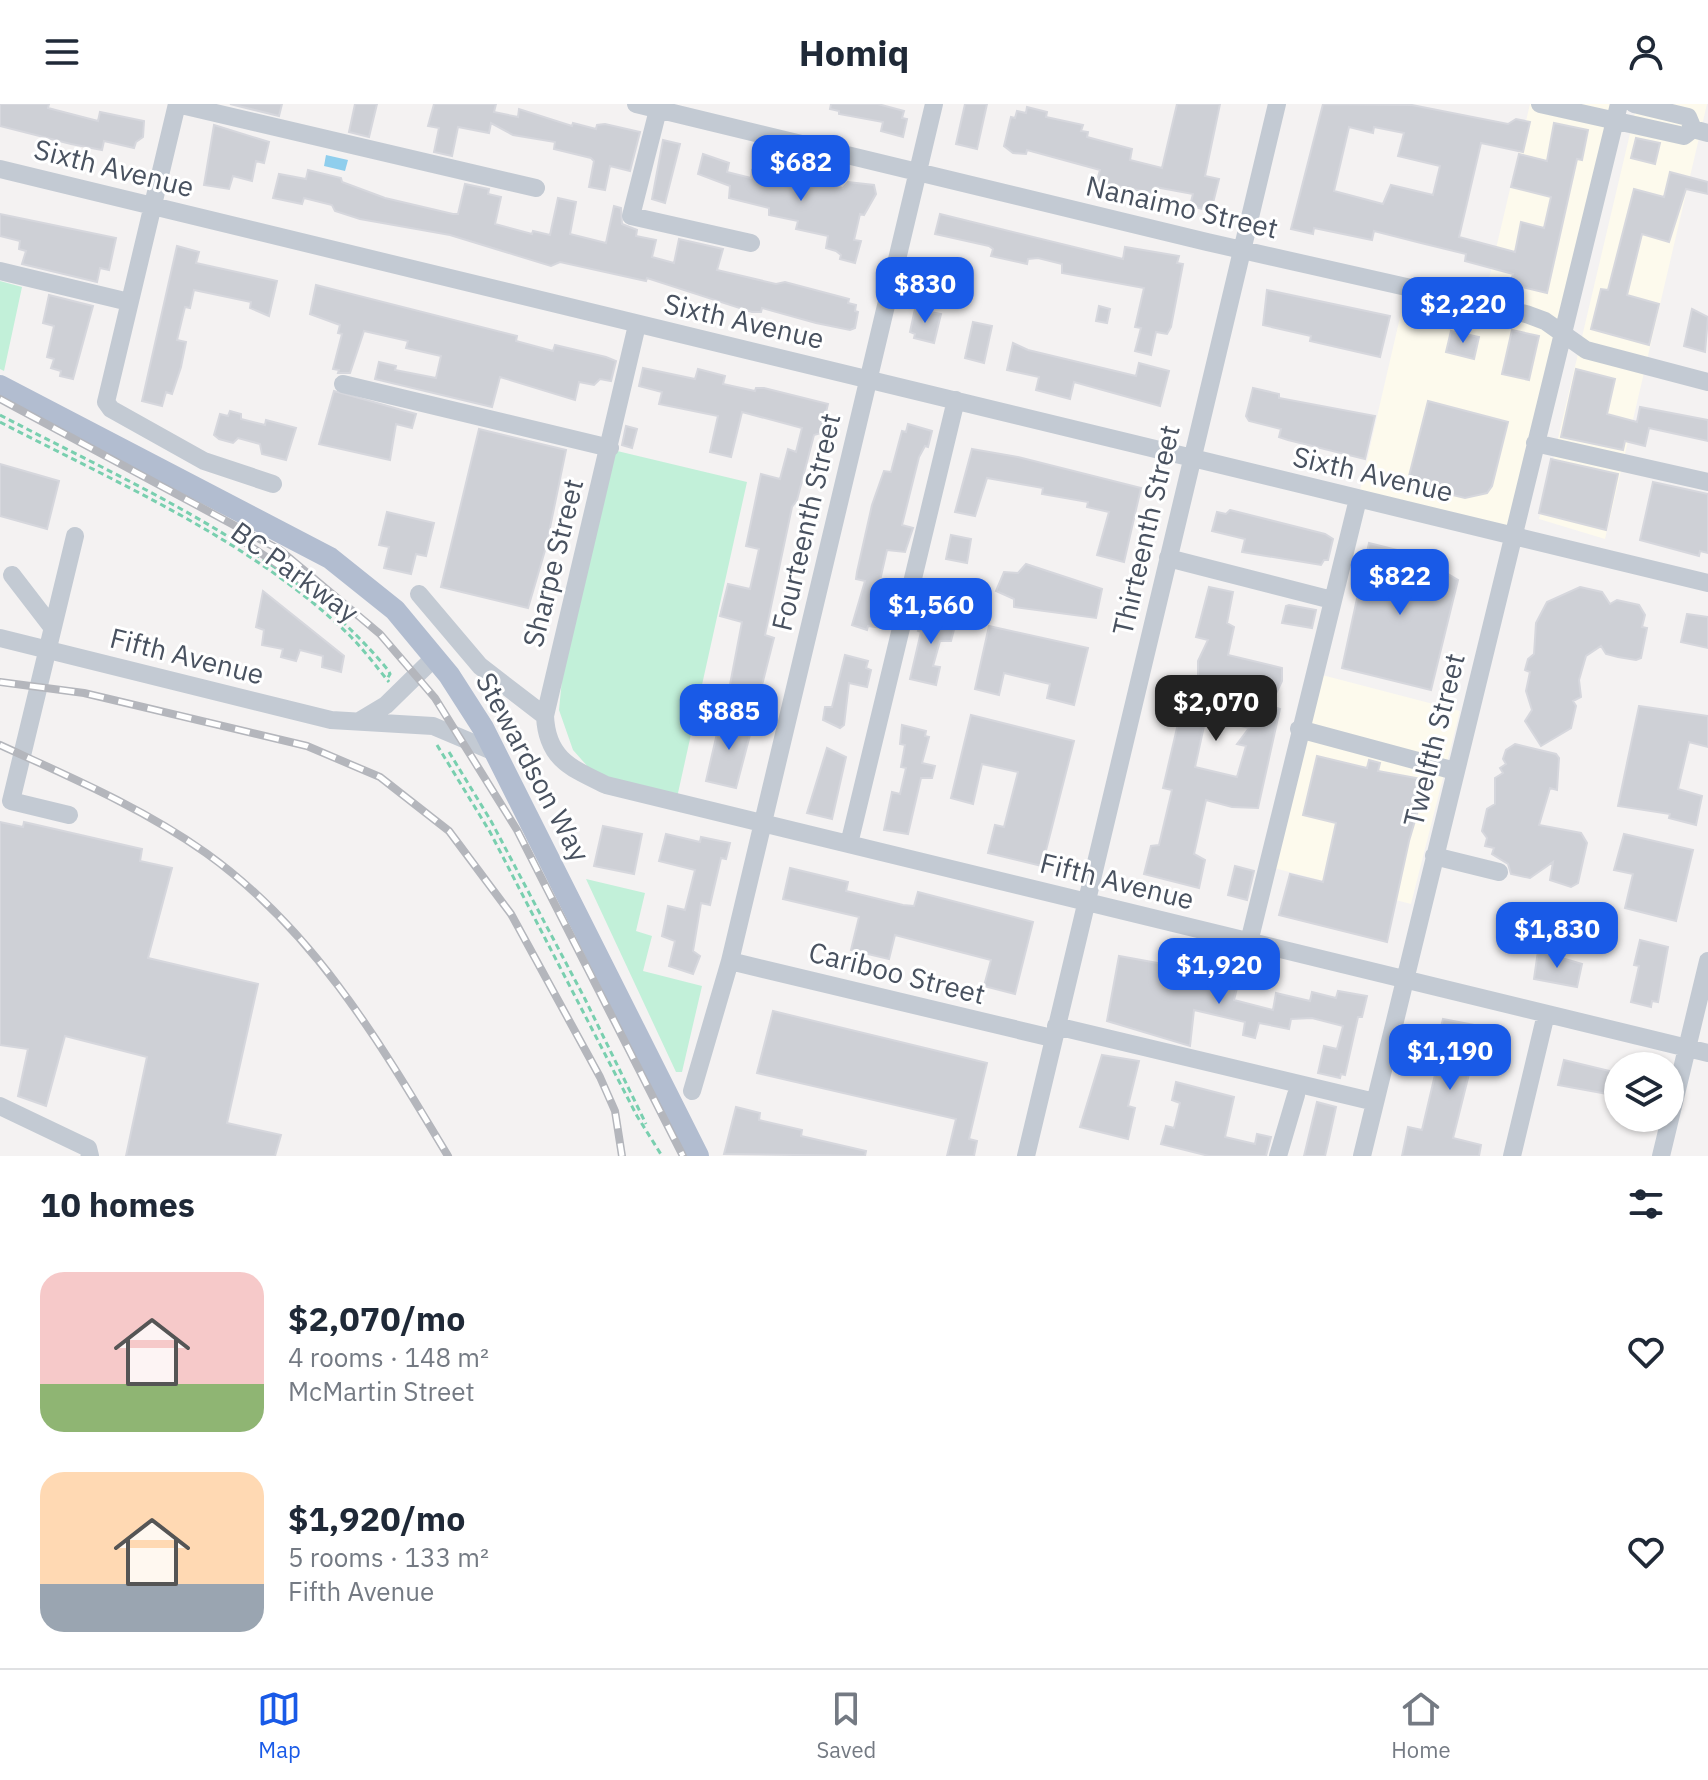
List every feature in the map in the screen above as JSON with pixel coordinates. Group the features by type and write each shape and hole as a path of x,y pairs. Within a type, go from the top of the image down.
{"main road":[{"name":"Stewardson Way","path":"0,386 330,558 395,610 435,657 497,753 690,1150"}],"street":[{"path":"273,484 204,461 111,409 106,402 177,104 536,188"},
{"name":"Nanaimo Street","path":"636,104 1242,250 1526,314 1545,321 1578,346 1610,359 1708,382"},
{"name":"Fourteenth Street","path":"692,1091 730,961 934,104"},
{"name":"Thirteenth Street","path":"1030,1155 1054,1032 1277,104"},
{"path":"1540,104 1616,113 1684,136 1701,131 1688,117 1634,104"},
{"path":"658,110 631,216 751,243"},
{"name":"Twelfth Street","path":"1362,1156 1616,113"},
{"name":"Sixth Avenue","path":"0,169 155,197 637,325 1708,583"},
{"path":"0,271 129,302"},
{"name":"Sharpe Street","path":"545,716 637,325"},
{"path":"343,384 610,448"},
{"path":"849,844 956,400"},
{"path":"1535,443 1708,482"},
{"path":"1249,942 1358,499"},
{"path":"69,815 11,801 75,536"},
{"path":"1168,558 1332,600"},
{"path":"12,575 52,627"},
{"path":"419,594 480,666 545,716"},
{"name":"Fifth Avenue","path":"0,638 331,720 433,726 497,753"},
{"path":"361,720 386,705 435,657"},
{"name":"Fifth Avenue","path":"545,716 546,734 563,764 606,785 1708,1053"},
{"path":"1299,729 1455,771"},
{"path":"1434,856 1499,872"},
{"name":"Cariboo Street","path":"730,961 1375,1102"},
{"path":"1661,1156 1708,961"},
{"path":"1512,1156 1546,1014"},
{"path":"1278,1156 1296,1095"},
{"path":"0,1106 88,1148 90,1156"}],"path":[{"name":"BC Parkway","path":"0,415 257,555 352,630 388,670 390,674 387,679 326,614 254,560 0,422"},
{"path":"439,735 529,894 641,1109 662,1156"},
{"path":"432,737 490,832 637,1116 647,1127"}],"shaded area":[{"path":"1530,104 1619,104 1512,536 1358,499 1407,287 1483,304"},
{"path":"1637,104 1707,104 1605,539 1539,519"},
{"path":"1322,675 1460,711 1411,904 1274,868"}],"green space":[{"path":"0,281 22,287 4,371 0,369"},
{"path":"613,450 747,482 676,802 605,786 573,750 559,710 564,658"},
{"path":"586,879 645,893 636,931 652,936 643,971 702,986 682,1072 676,1072"}],"water":[{"path":"326,155 348,160 345,171 324,166"}],"building":[{"path":"0,104 49,104 48,108 98,121 100,112 144,121 143,137 134,148 104,141 102,150 71,144 0,126"},
{"path":"230,104 282,104 279,116"},
{"path":"355,104 377,104 369,137 349,132"},
{"path":"434,104 496,104 494,112 518,117 519,109 572,126 573,123 596,129 597,125 605,124 640,132 630,171 610,166 605,190 589,187 594,161 591,158 554,149 555,142 513,135 491,123 489,133 458,127 452,156 434,152 439,128 428,126"},
{"path":"831,104 878,104 904,111 902,118 907,119 903,137 881,131 883,122 839,114 839,111 830,109"},
{"path":"965,104 987,104 977,149 956,144"},
{"path":"1177,104 1220,104 1205,176 1219,179 1211,211 1190,206 1193,194 1155,187 1153,193 1116,186 1097,181 1100,170 1027,150 1026,154 1013,153 1004,146 1011,117 1015,118 1017,111 1026,113 1027,107 1047,112 1046,117 1083,125 1081,131 1088,132 1087,137 1132,149 1130,160 1162,168"},
{"path":"1323,104 1412,105 1508,124 1516,119 1530,122 1523,152 1481,143 1459,237 1515,252 1521,222 1544,228 1551,197 1511,187 1519,154 1547,161 1554,123 1588,130 1582,160 1577,159 1547,293 1510,284 1513,274 1465,261 1466,254 1374,231 1372,240 1314,228 1313,234 1291,229","holes":["1349,127 1373,133 1374,127 1404,133 1398,156 1440,166 1433,195 1391,185 1383,204 1334,191"]},
{"path":"214,125 269,142 264,163 256,161 252,181 233,176 229,189 204,185"},
{"path":"1636,138 1660,143 1655,164 1631,158"},
{"path":"663,140 680,144 665,203 652,199"},
{"path":"703,154 729,163 727,172 751,178 752,170 843,188 848,182 874,185 876,194 864,215 860,214 854,240 861,241 855,263 840,259 841,255 836,251 826,248 828,236 796,229 798,221 769,215 769,208 729,198 730,186 698,174"},
{"path":"308,170 341,178 342,182 385,198 453,214 458,214 465,184 489,189 488,194 501,197 495,224 532,234 533,231 550,235 558,198 576,202 570,234 606,243 614,206 621,208 622,224 637,230 636,236 656,240 652,257 674,263 679,239 723,249 717,270 776,284 785,282 849,299 848,303 856,305 855,311 858,312 855,328 850,330 816,323 762,308 761,312 752,312 647,278 646,281 560,262 551,266 450,235 360,219 335,211 332,205 304,198 302,204 273,198 279,174 306,179"},
{"path":"1670,172 1708,182 1708,194 1686,189 1669,242 1642,234 1627,295 1659,304 1649,345 1591,329 1601,289 1608,290 1634,189 1664,197"},
{"path":"0,214 116,238 109,270 100,268 97,282 22,264 26,251 19,249 20,241 0,236"},
{"path":"940,214 1123,259 1125,247 1179,256 1177,263 1183,264 1171,327 1167,334 1156,332 1151,355 1135,351 1141,328 1135,327 1144,288 1062,273 1062,264 1038,258 1028,259 1027,264 991,256 993,249 989,246 935,234"},
{"path":"177,246 199,252 196,263 277,281 269,316 250,308 251,302 194,290 190,308 185,307 177,340 186,342 181,367 172,394 166,392 162,406 142,401"},
{"path":"316,285 517,336 516,341 553,351 555,345 606,357 616,361 611,381 600,379 594,385 579,382 575,400 500,377 492,407 375,379 379,362 396,366 395,370 436,378 441,356 406,348 408,341 364,331 350,373 338,373 339,370 333,369 342,334 338,333 340,325 310,314"},
{"path":"1267,290 1390,316 1380,357 1310,341 1311,336 1263,325"},
{"path":"49,295 93,306 73,379 60,376 61,371 51,368 54,359 47,357 54,326 43,323"},
{"path":"1099,306 1110,309 1107,323 1096,321"},
{"path":"915,309 941,314 934,343 914,338 915,334 910,332"},
{"path":"1692,309 1708,317 1705,352 1684,346"},
{"path":"973,322 992,326 984,363 965,358"},
{"path":"1512,330 1539,336 1529,380 1502,374"},
{"path":"1451,331 1479,337 1474,359 1446,352"},
{"path":"1013,343 1028,350 1136,376 1139,363 1169,371 1160,406 1074,382 1070,399 1036,390 1039,377 1007,370"},
{"path":"643,368 695,379 698,369 725,376 723,384 755,391 756,388 764,388 828,404 821,433 814,435 797,500 792,507 765,635 774,638 759,697 729,690 742,622 720,616 728,584 750,589 759,549 746,546 761,474 780,479 788,449 796,452 802,428 742,412 731,457 710,452 718,416 659,404 662,392 639,386"},
{"path":"1576,369 1615,379 1607,414 1637,422 1640,407 1708,420 1708,441 1649,428 1645,446 1625,441 1623,450 1561,437"},
{"path":"1253,388 1279,394 1279,398 1375,416 1365,459 1288,440 1279,437 1281,429 1249,421 1246,416"},
{"path":"334,391 416,414 412,428 396,424 390,460 319,444"},
{"path":"1428,401 1508,422 1492,486 1487,493 1465,498 1407,484"},
{"path":"230,411 241,414 241,419 265,425 266,420 296,428 286,460 262,454 260,444 238,438 233,443 214,435 220,414 228,416"},
{"path":"908,424 932,431 928,447 925,446 919,457 902,525 913,528 905,552 887,550 875,602 883,604 880,615 885,617 882,628 868,626 867,630 852,625 865,581 856,579 857,572 872,505 884,471 891,472 902,431 906,432"},
{"path":"626,426 637,429 632,448 622,445"},
{"path":"479,429 566,450 546,547 528,608 441,587"},
{"path":"972,449 1018,457 1141,488 1124,562 1097,555 1109,512 1087,507 1088,502 1042,494 1043,488 987,478 975,516 955,512"},
{"path":"1551,459 1618,474 1606,530 1539,513"},
{"path":"0,464 59,481 47,529 0,516"},
{"path":"1653,482 1708,494 1708,553 1700,551 1699,556 1640,540"},
{"path":"1230,510 1325,534 1333,539 1328,560 1321,565 1242,552 1245,539 1212,531 1217,512 1226,514"},
{"path":"387,512 434,523 426,556 416,554 411,574 384,568 389,547 379,545"},
{"path":"951,535 971,539 967,563 946,559"},
{"path":"1369,543 1445,562 1443,571 1458,580 1431,690 1342,668"},
{"path":"1026,564 1102,589 1096,618 1014,607 1014,599 996,591 1004,572 1018,573"},
{"path":"937,582 958,587 955,599 933,597"},
{"path":"1209,587 1233,592 1227,623 1234,627 1228,655 1282,668 1282,681 1270,706 1280,709 1258,808 1232,807 1206,800 1194,854 1205,860 1199,888 1144,874 1151,846 1159,845 1172,790 1163,788 1187,685 1198,688 1198,661 1208,640 1196,637","holes":["1206,717 1249,728 1237,744 1246,746 1237,777 1195,767"]},
{"path":"1580,587 1602,592 1610,604 1617,600 1639,605 1645,615 1642,627 1647,628 1641,658 1636,660 1606,654 1601,646 1586,656 1579,680 1581,697 1573,701 1576,706 1571,728 1541,746 1525,721 1532,710 1526,691 1530,672 1525,670 1528,659 1534,654 1536,623 1547,602"},
{"path":"263,591 344,656 341,672 322,667 323,656 300,650 296,661 281,657 283,649 262,645 264,630 256,627"},
{"path":"1286,606 1316,610 1312,628 1282,623"},
{"path":"926,611 951,617 950,621 956,622 951,641 940,641 933,666 940,667 936,685 910,679 921,632 918,631"},
{"path":"1687,614 1708,617 1708,648 1681,642"},
{"path":"989,626 1088,648 1074,705 1047,698 1050,684 1004,673 999,695 975,689"},
{"path":"845,655 868,661 866,668 871,670 867,687 849,683 844,725 840,728 823,720 825,707 832,707"},
{"path":"1639,706 1708,716 1708,747 1689,742 1678,789 1702,796 1696,825 1669,818 1670,814 1618,806"},
{"path":"971,715 1074,741 1042,866 988,853 995,825 1004,827 1018,772 982,764 973,804 951,798"},
{"path":"721,716 749,724 750,735 736,788 706,781"},
{"path":"902,725 926,731 925,736 929,737 922,763 935,766 932,778 921,778 908,834 884,830 892,792 900,794 906,768 901,767 905,745 900,744"},
{"path":"1515,744 1556,754 1559,758 1557,790 1550,788 1539,825 1581,833 1587,843 1578,883 1571,887 1550,880 1553,862 1530,878 1511,874 1508,864 1492,854 1494,848 1485,846 1487,838 1482,831 1487,809 1495,804 1495,778 1503,773 1500,768 1506,764 1503,759 1506,750"},
{"path":"827,748 846,757 832,819 807,813"},
{"path":"1317,756 1367,768 1369,760 1380,763 1378,771 1427,780 1409,841 1387,942 1279,915 1290,874 1323,882 1336,823 1303,815"},
{"path":"0,822 23,827 24,822 142,849 140,861 172,868 148,958 258,984 227,1123 281,1135 275,1156 126,1156 147,1057 65,1036 46,1106 18,1096 28,1049 0,1045"},
{"path":"603,826 642,834 634,874 594,866"},
{"path":"666,834 700,842 701,837 730,843 726,859 721,858 710,905 701,903 693,951 700,956 693,974 669,966 675,941 662,936 668,906 685,910 695,870 659,861"},
{"path":"1624,834 1693,850 1676,921 1625,908 1633,874 1614,870"},
{"path":"1235,866 1254,871 1247,900 1228,895"},
{"path":"790,868 848,882 846,891 903,905 914,906 918,892 1033,922 1015,994 984,986 991,960 895,935 889,959 851,950 859,917 783,899"},
{"path":"1640,940 1668,947 1658,1002 1652,1001 1651,1007 1631,1002 1639,966 1634,965"},
{"path":"1538,951 1582,964 1577,987 1534,979"},
{"path":"1177,953 1210,961 1206,977 1238,984 1234,1000 1273,1010 1276,993 1310,1001 1312,992 1336,998 1338,991 1367,996 1362,1017 1358,1017 1345,1075 1341,1074 1340,1078 1318,1073 1324,1046 1337,1049 1343,1026 1312,1018 1291,1019 1289,1029 1259,1023 1255,1038 1243,1035 1245,1022 1194,1010 1190,1046 1107,1021 1119,956 1174,966"},
{"path":"773,1011 987,1063 969,1139 977,1141 974,1156 947,1156 956,1119 757,1073"},
{"path":"1443,1019 1490,1028 1483,1055 1490,1056 1485,1074 1470,1070 1453,1138 1481,1145 1479,1156 1402,1156 1408,1127 1422,1130 1438,1062 1433,1060"},
{"path":"1102,1055 1139,1061 1128,1106 1135,1108 1128,1139 1080,1127"},
{"path":"1564,1060 1604,1070 1604,1093 1558,1085"},
{"path":"1176,1082 1234,1097 1225,1137 1255,1144 1257,1134 1271,1137 1266,1156 1209,1156 1161,1144 1166,1126 1174,1128 1180,1103 1172,1100"},
{"path":"1317,1102 1336,1107 1325,1156 1304,1156"},
{"path":"736,1107 760,1113 759,1120 802,1130 801,1136 866,1151 865,1156 724,1154"}],"railway":[{"path":"0,399 280,550 380,634 435,698 517,830 683,1156"},
{"path":"243,541 306,584"},
{"path":"0,682 84,693 307,746 380,777 449,831 511,914 600,1077 615,1111 622,1156"},
{"path":"0,745 106,794 157,822 206,853 245,884 313,953 342,991 397,1072 448,1156"}]}
